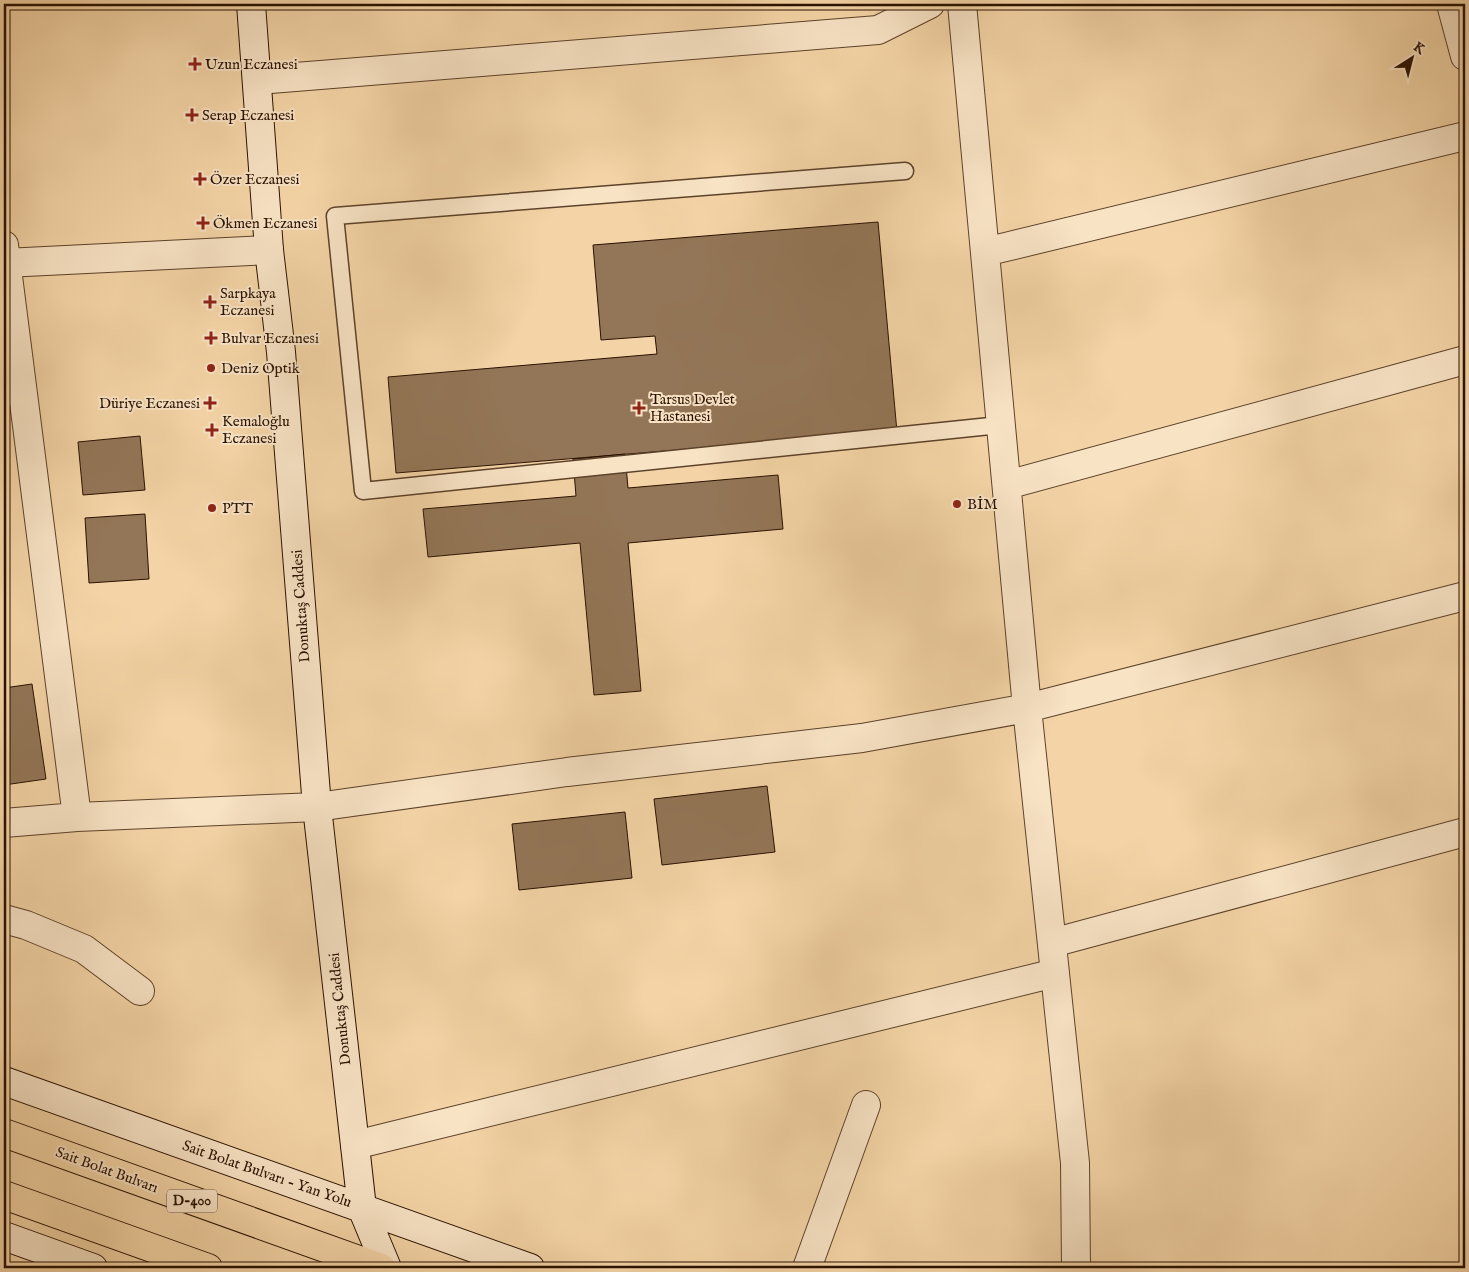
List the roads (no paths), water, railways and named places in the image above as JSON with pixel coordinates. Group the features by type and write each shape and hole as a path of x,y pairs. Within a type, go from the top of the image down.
{"highway":[{"name":"Sait Bolat Bulvarı","path":"4,1133 381,1268"},
{"path":"4,1195 208,1268"}],"street":[{"name":"Donuktaş Caddesi","path":"251,4 269,250 282,362 316,807 362,1208 387,1268"},
{"path":"258,80 878,30 930,4"},
{"path":"962,4 1027,708 1075,1163 1076,1268"},
{"path":"1451,4 1465,56"},
{"path":"985,252 1465,136"},
{"path":"77,816 4,254 269,250"},
{"path":"1007,485 1465,360"},
{"path":"4,823 77,816 316,807 567,772 862,738 1027,708 1465,596"},
{"path":"1052,943 1465,832"},
{"path":"4,919 26,925 84,949 140,991"},
{"path":"356,1145 1055,973"},
{"name":"Sait Bolat Bulvarı - Yan Yolu","path":"4,1081 530,1268"},
{"path":"807,1268 866,1105"},
{"path":"4,1236 93,1268"}],"lane":[{"path":"905,171 335,216 363,491 1000,425"}],"place":[{"name":"Uzun Eczanesi","path":"195,64"},
{"name":"Serap Eczanesi","path":"192,115"},
{"name":"Özer Eczanesi","path":"200,179"},
{"name":"Ökmen Eczanesi","path":"203,223"},
{"name":"Sarpkaya Eczanesi","path":"210,302"},
{"name":"Bulvar Eczanesi","path":"211,338"},
{"name":"Deniz Optik","path":"211,368"},
{"name":"Düriye Eczanesi","path":"210,403"},
{"name":"Tarsus Devlet Hastanesi","path":"639,408"},
{"name":"Kemaloğlu Eczanesi","path":"212,430"},
{"name":"BİM","path":"957,504"},
{"name":"PTT","path":"212,508"}]}
